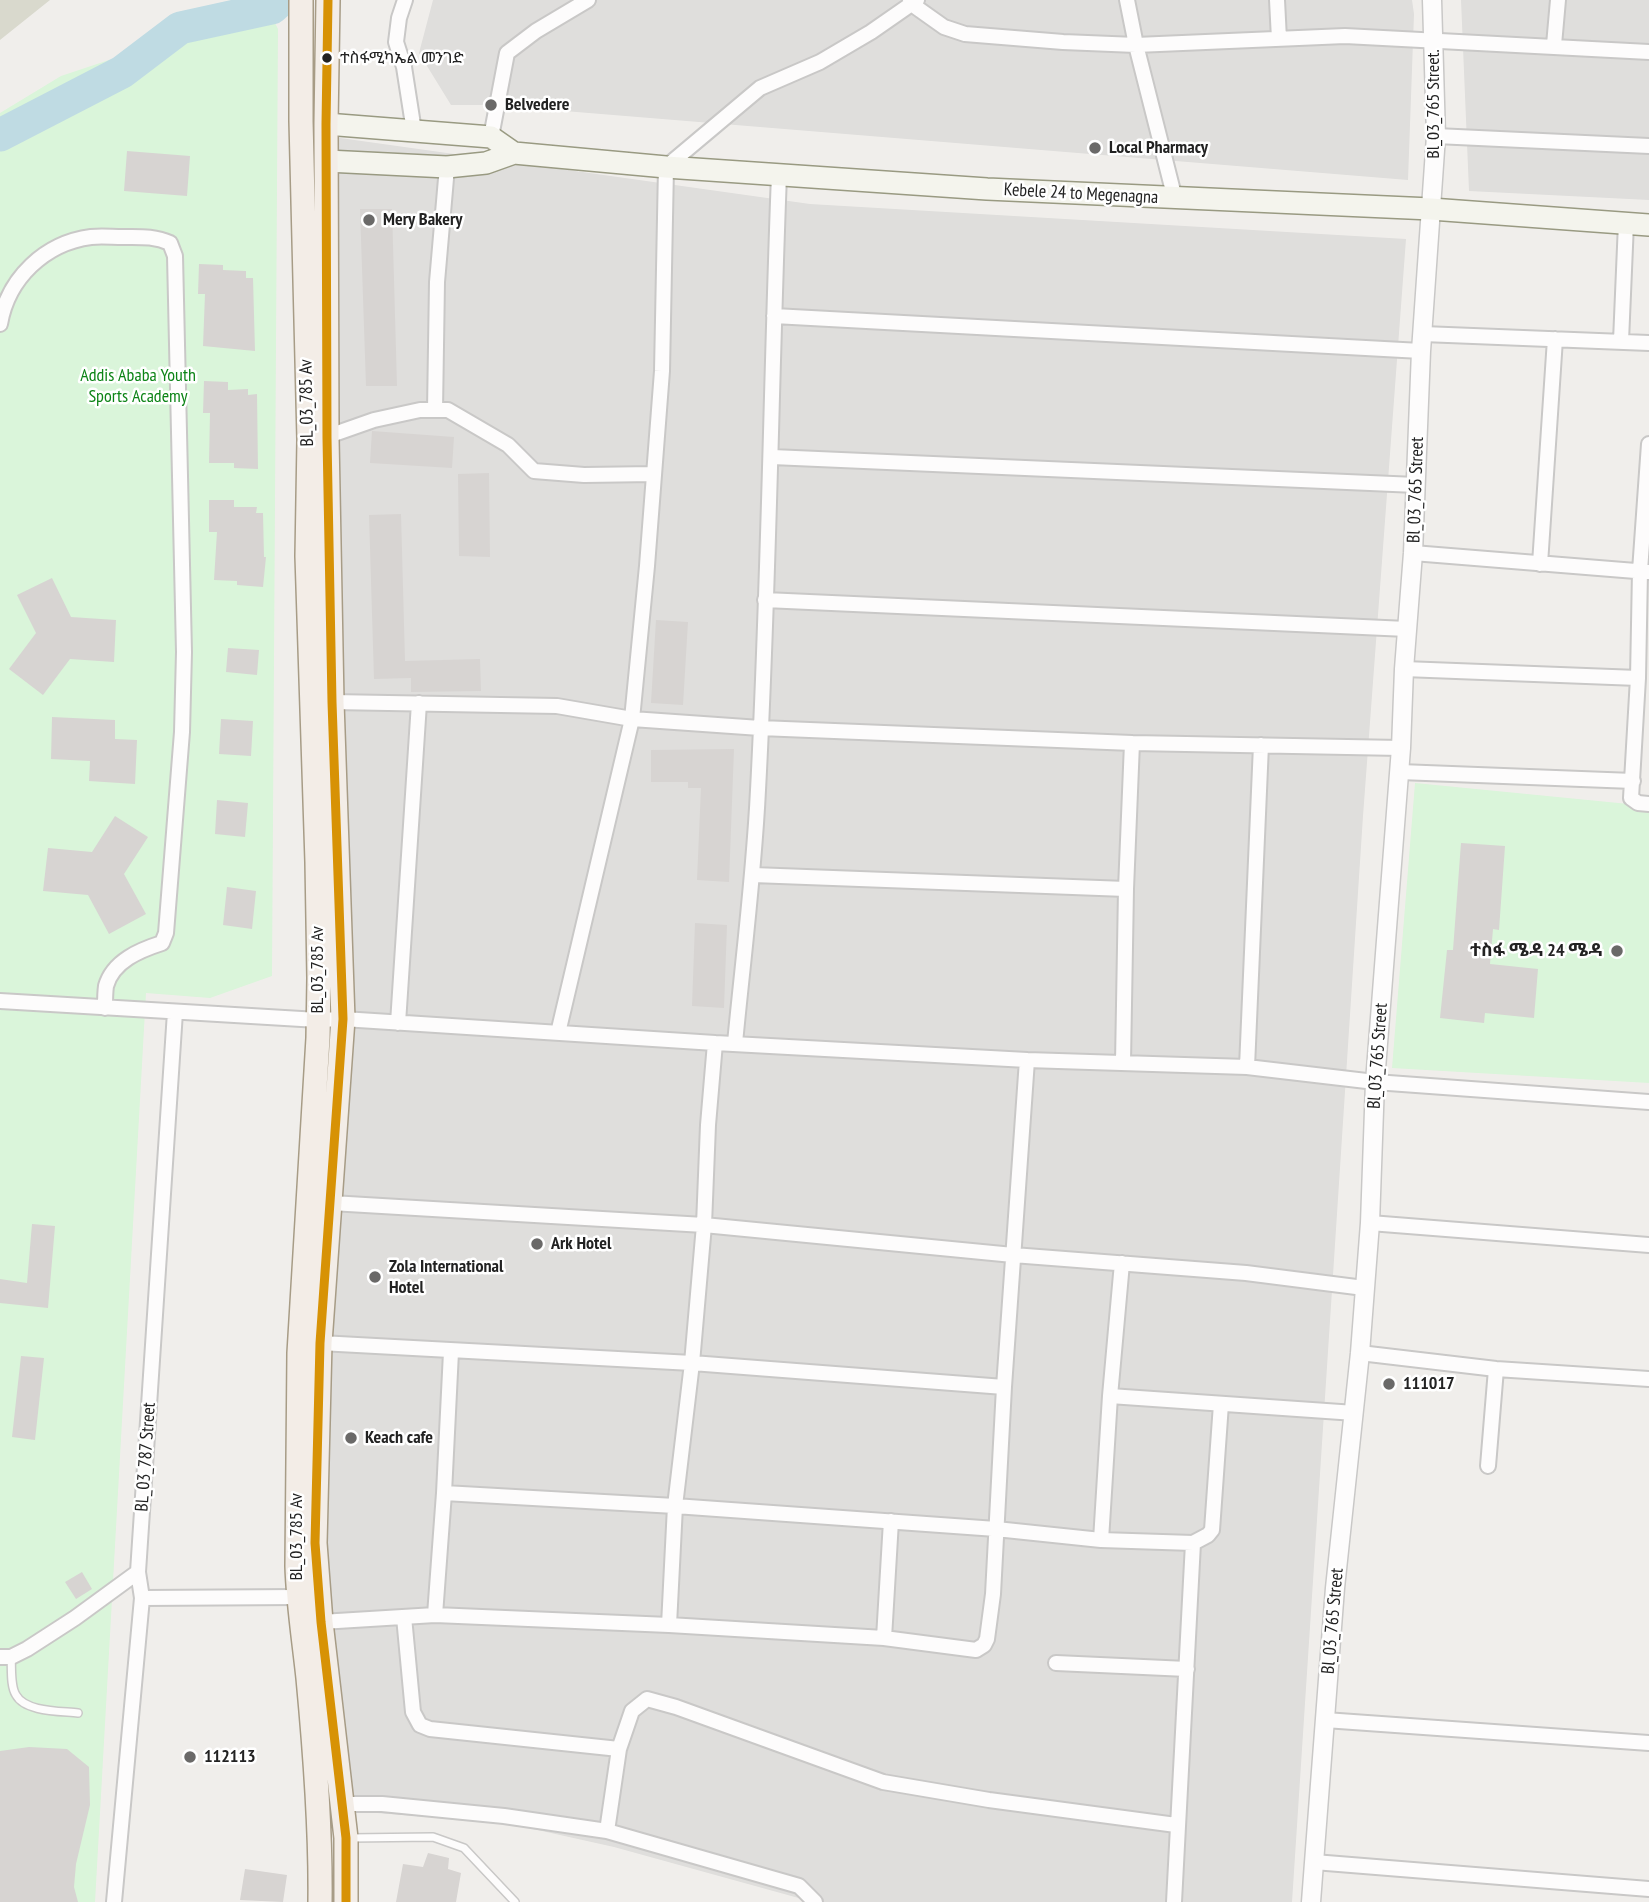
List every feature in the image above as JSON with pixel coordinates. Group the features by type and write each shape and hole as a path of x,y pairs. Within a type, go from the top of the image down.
{"main road":[{"name":"BL_03_785 Av","path":"301,0 300,37 332,702 343,1019 320,1343 315,1543 321,1622 346,1839 346,1902"},
{"name":"BL_03_785 Av","path":"320,1902 315,1771 298,1597 299,1353 318,1020 317,862 306,556 318,439 327,160 328,0"},
{"path":"326,124 491,137 514,153"},
{"path":"327,160 447,167 486,163 514,153"},
{"name":"Kebele 24 to Megenagna","path":"514,153 666,167 987,190 1432,209 1649,225"}],"street":[{"path":"405,0 396,42 404,67 414,131"},
{"path":"491,137 507,53 536,31 588,0"},
{"path":"1127,0 1175,199"},
{"path":"1277,0 1279,39"},
{"name":"Bl_03_765 Street.","path":"1432,0 1436,136 1432,209"},
{"path":"1555,46 1558,0"},
{"path":"558,1033 632,719 663,371 666,167 760,88 820,62 913,2 944,27 965,34 1136,45 1345,36 1649,52"},
{"path":"1436,136 1649,146"},
{"path":"435,410 437,282 447,167"},
{"path":"734,1043 753,875 772,457 779,175"},
{"name":"Bl_03_765 Street","path":"1311,1902 1335,1588 1355,1413 1370,1223 1375,1082 1400,772 1422,342 1432,209"},
{"path":"1621,341 1626,223"},
{"path":"0,324 2,312 15,282 40,256 65,243 92,237 158,237 170,243 175,256 184,652 182,732 166,933 162,943 132,955 119,965 106,984 105,1008"},
{"path":"774,316 1422,342 1555,339 1649,344"},
{"path":"1540,564 1555,339"},
{"path":"318,439 374,420 420,410 448,410 508,445 534,471 584,475 654,474"},
{"path":"1649,444 1632,802 1649,804"},
{"path":"772,457 1416,485"},
{"path":"1413,553 1645,571"},
{"path":"765,600 1407,629"},
{"path":"1404,669 1638,678"},
{"path":"332,702 556,706 632,719 760,728 1132,743 1401,748"},
{"path":"398,1023 419,703"},
{"path":"1123,1062 1132,743"},
{"path":"1247,1067 1261,745"},
{"path":"1400,772 1633,781"},
{"path":"753,875 1126,889"},
{"path":"0,1001 1027,1060 1247,1067 1375,1082 1649,1102"},
{"name":"BL_03_787 Street","path":"114,1902 142,1598 138,1572 175,1012"},
{"path":"669,1625 676,1506 704,1225 715,1043"},
{"path":"321,1622 435,1615 884,1638 976,1650 980,1648 987,1639 996,1529 1027,1060"},
{"path":"331,1203 704,1225 1013,1255 1246,1273 1364,1288"},
{"path":"1370,1223 1649,1245"},
{"path":"1101,1540 1122,1263"},
{"path":"320,1343 692,1363 1004,1387"},
{"path":"435,1615 450,1352"},
{"path":"1360,1353 1496,1369 1649,1379"},
{"path":"1488,1466 1496,1369"},
{"path":"1110,1396 1355,1413"},
{"path":"444,1493 891,1521 1101,1540 1193,1543 1213,1530 1220,1404"},
{"path":"884,1638 891,1521"},
{"path":"1174,1902 1193,1543"},
{"path":"5,1657 75,1618 138,1572"},
{"path":"142,1598 298,1597"},
{"path":"404,1617 413,1712 420,1725 430,1729 619,1749"},
{"path":"1056,1662 1187,1669"},
{"path":"607,1831 619,1749 632,1711 647,1699 883,1782 989,1800 1176,1825"},
{"path":"1325,1720 1649,1743"},
{"path":"341,1804 382,1804 503,1816 607,1831 799,1885 815,1902"},
{"path":"1314,1862 1649,1889"}],"lane":[{"path":"5,1657 14,1692 27,1706 78,1713"},
{"path":"346,1839 433,1837 464,1849 515,1902"}],"shaded area":[{"path":"0,0 50,0 0,40"},
{"path":"433,0 1412,0 1414,14 1408,180 491,105 451,105 419,53"},
{"path":"1461,0 1649,0 1649,200 1469,191"},
{"path":"326,136 810,204 1406,239 1363,816 1292,1902 813,1902 614,1847 506,1823 338,1810 321,1658 337,1019"}],"green space":[{"name":"Addis Ababa Youth Sports Academy","path":"271,15 278,29 272,976 210,998 146,993 95,1902 0,1902 0,113 61,76 136,51 188,23"},
{"path":"1415,783 1649,806 1649,1083 1392,1068"}],"building":[{"path":"127,151 190,156 187,196 124,191"},
{"path":"360,209 392,209 397,386 366,386"},
{"path":"199,264 223,265 223,270 246,271 246,278 253,278 255,351 203,346 205,294 198,294"},
{"path":"204,381 228,382 228,390 248,389 248,395 257,394 258,469 234,468 234,463 209,463 210,413 203,413"},
{"path":"372,431 454,437 452,468 370,463"},
{"path":"489,473 490,557 459,556 458,474"},
{"path":"209,500 234,500 234,507 257,507 256,513 263,513 266,557 263,587 237,585 237,581 214,580 217,532 209,532"},
{"path":"401,514 405,661 480,659 481,691 411,692 411,678 374,679 369,515"},
{"path":"52,578 71,617 116,620 114,662 70,659 43,695 9,669 36,633 17,595"},
{"path":"656,620 688,622 683,705 651,703"},
{"path":"228,648 259,650 257,675 226,672"},
{"path":"52,717 115,720 115,739 137,740 135,784 89,781 90,761 51,759"},
{"path":"221,719 253,721 251,756 219,754"},
{"path":"734,749 729,882 697,880 701,788 688,788 688,782 651,782 651,750"},
{"path":"217,800 248,803 245,837 215,834"},
{"path":"115,816 148,837 124,874 146,914 109,934 88,895 43,891 48,848 92,852"},
{"path":"1461,843 1505,846 1499,930 1493,929 1490,964 1538,969 1534,1018 1485,1013 1484,1023 1440,1018 1447,950 1453,950"},
{"path":"227,887 256,891 252,929 223,925"},
{"path":"695,923 727,925 724,1008 692,1006"},
{"path":"32,1224 55,1226 48,1308 0,1303 0,1279 27,1283"},
{"path":"21,1356 44,1358 35,1440 12,1437"},
{"path":"82,1572 92,1589 76,1599 65,1582"},
{"path":"29,1747 67,1749 89,1767 90,1805 76,1864 74,1887 78,1902 0,1902 0,1751"},
{"path":"428,1853 449,1858 448,1869 461,1873 456,1902 396,1902 403,1864 423,1867"},
{"path":"245,1869 287,1875 283,1902 240,1900"}],"waterway":[{"path":"0,135 122,72 180,28 272,8 281,0"}],"transit line":[{"path":"328,0 327,438 332,702 343,1019 320,1343 315,1543 321,1622 346,1838 346,1902"}],"place":[{"name":"ተስፋሚካኤል መንገድ","path":"327,58"},
{"name":"Belvedere","path":"491,105"},
{"name":"Local Pharmacy","path":"1095,148"},
{"name":"Mery Bakery","path":"369,220"},
{"name":"ተስፋ ሜዳ 24 ሜዳ","path":"1617,951"},
{"name":"Ark Hotel","path":"537,1244"},
{"name":"Zola International Hotel","path":"375,1277"},
{"name":"111017","path":"1389,1384"},
{"name":"Keach cafe","path":"351,1438"},
{"name":"112113","path":"190,1757"}]}
